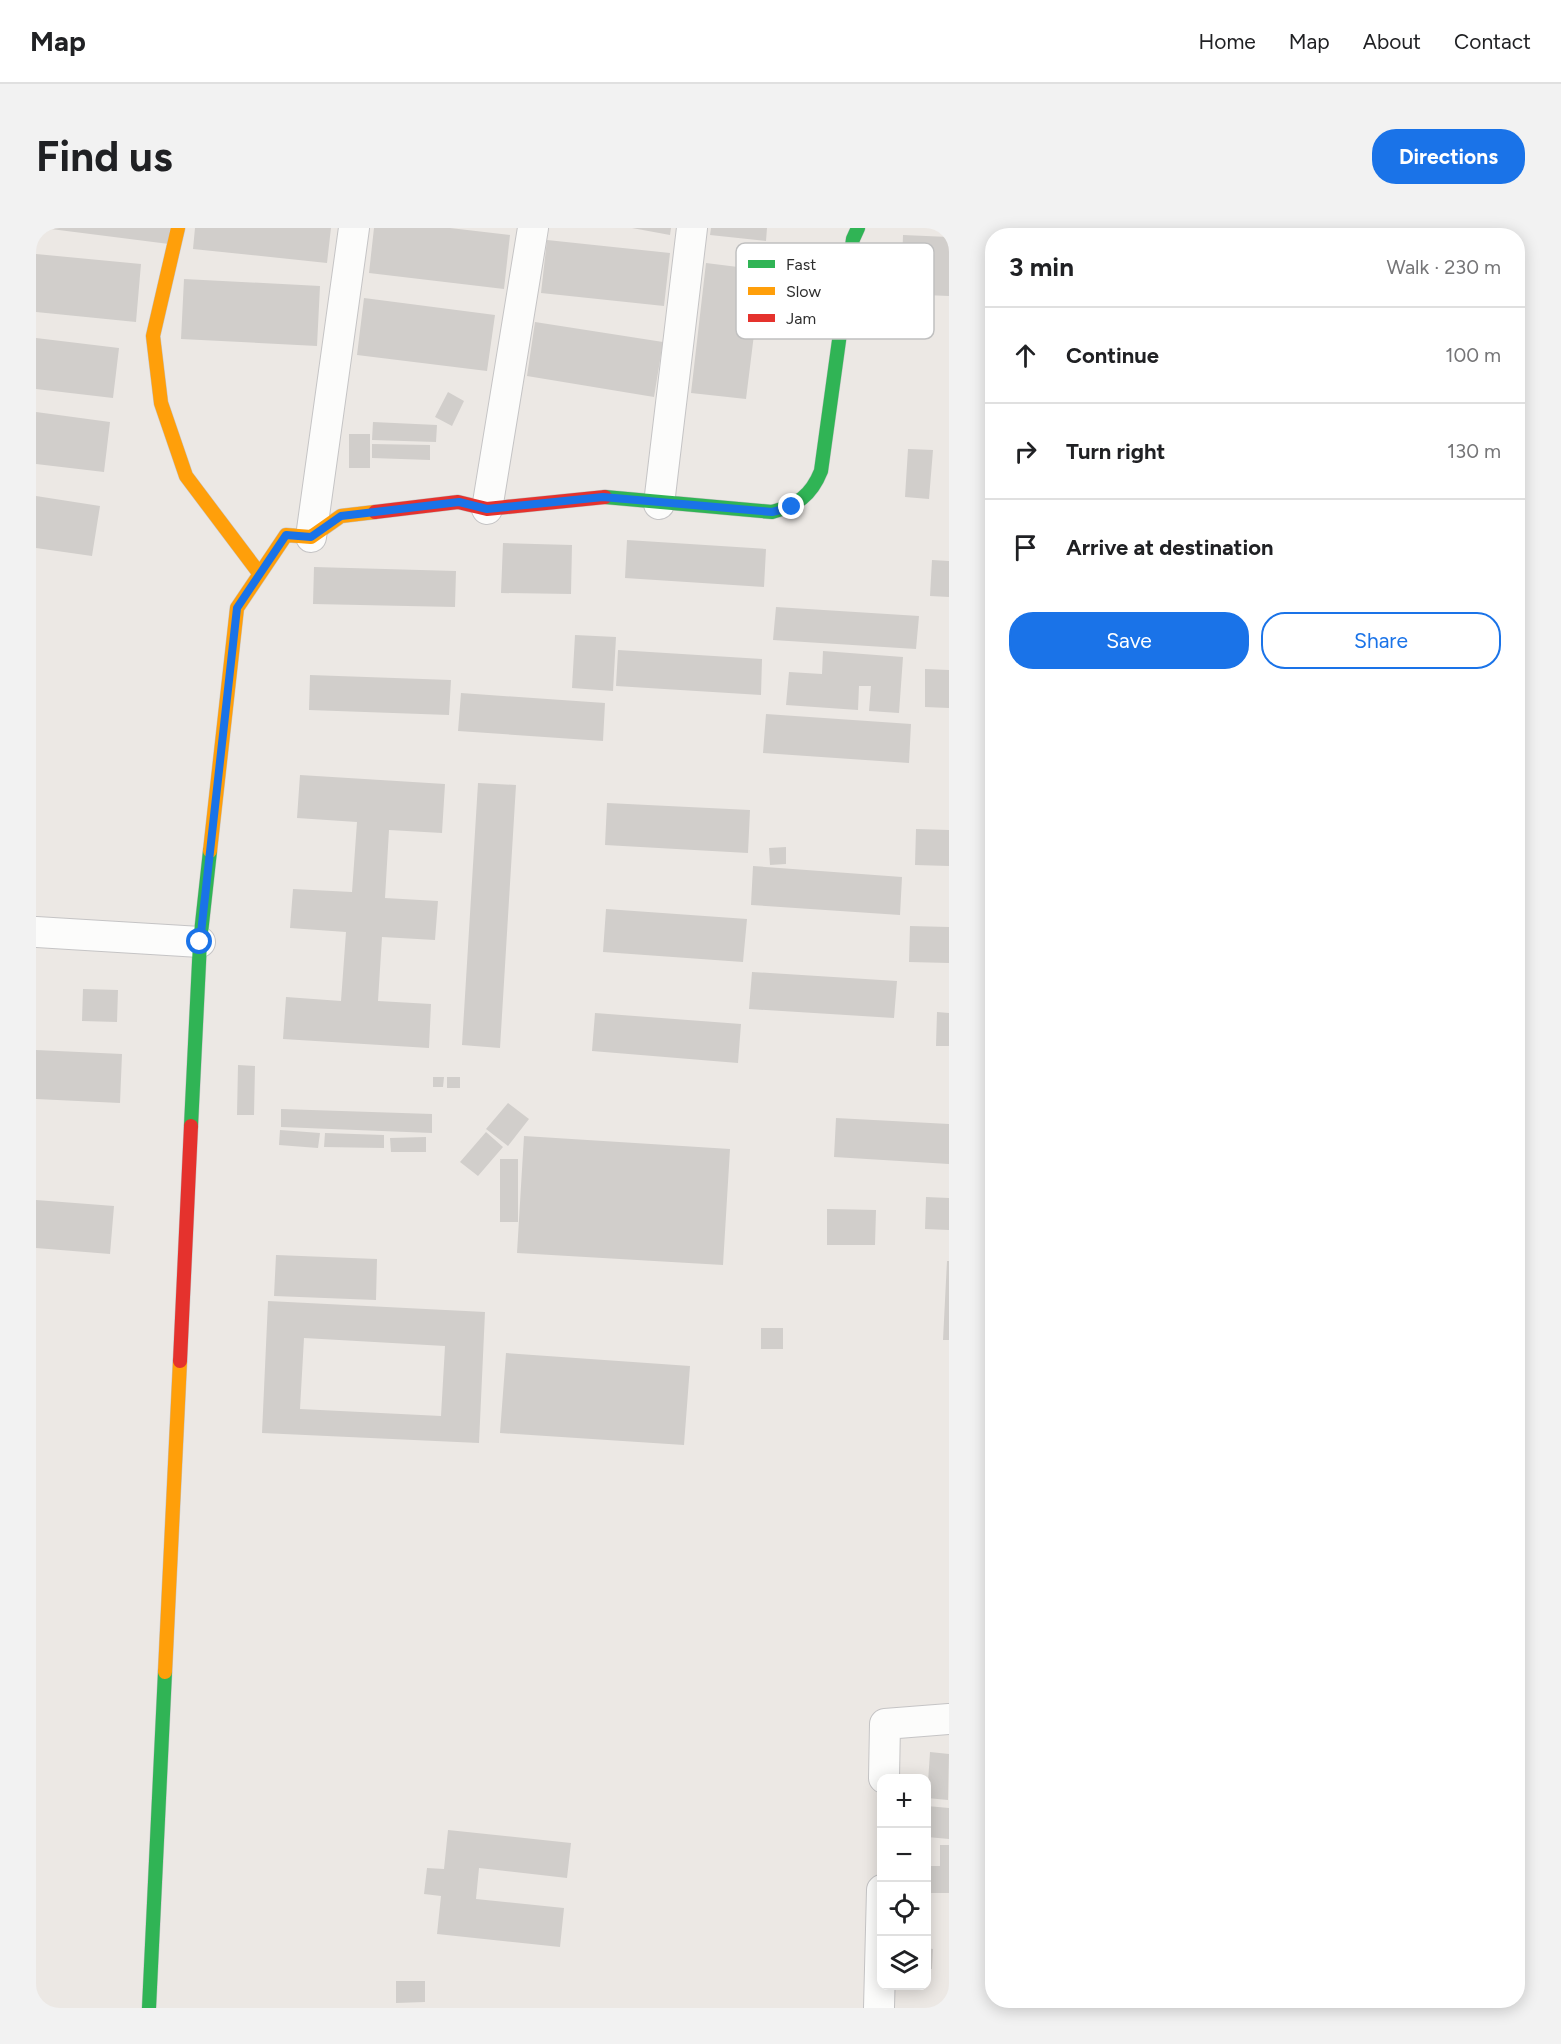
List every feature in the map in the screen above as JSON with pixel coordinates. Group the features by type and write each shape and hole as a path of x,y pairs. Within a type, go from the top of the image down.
{"street":[{"path":"178,228 153,336 161,403 186,476 259,573"},
{"path":"311,537 354,228"},
{"path":"487,509 532,228"},
{"path":"659,504 692,228"},
{"path":"852,243 858,228"},
{"path":"149,2008 200,942 237,608 286,535 311,537 341,516 459,502 487,509 603,497 659,504 772,512 792,507 814,490 821,471 839,339"},
{"path":"36,932 200,942"},
{"path":"884,1774 885,1724 949,1719"},
{"path":"879,2008 881,1936"}],"building":[{"path":"43,228 170,228 169,244"},
{"path":"195,228 331,228 327,263 193,249"},
{"path":"374,228 450,228 510,235 504,289 369,273"},
{"path":"632,228 671,228 670,235"},
{"path":"711,228 767,228 766,241 710,235"},
{"path":"903,235 949,237 949,296 934,295 934,243 903,243"},
{"path":"547,240 670,253 664,306 541,293"},
{"path":"36,254 141,264 136,322 36,312"},
{"path":"706,263 736,267 736,339 753,339 746,399 691,393"},
{"path":"184,279 320,286 317,346 181,339"},
{"path":"364,298 495,315 487,371 357,355"},
{"path":"535,322 663,342 654,397 527,376"},
{"path":"36,338 119,348 113,398 36,389"},
{"path":"448,392 464,401 452,426 435,417"},
{"path":"36,412 110,422 104,472 36,464"},
{"path":"373,422 437,425 436,442 372,440"},
{"path":"349,434 370,434 370,468 349,468"},
{"path":"372,444 430,445 430,460 372,458"},
{"path":"908,449 933,450 929,499 905,497"},
{"path":"36,496 100,506 92,556 36,548"},
{"path":"627,540 766,549 764,587 625,578"},
{"path":"503,543 572,545 571,594 501,593"},
{"path":"932,560 949,561 949,597 930,596"},
{"path":"314,567 456,571 455,607 313,604"},
{"path":"776,607 919,616 916,649 773,640"},
{"path":"575,635 616,637 613,691 572,688"},
{"path":"618,650 762,659 761,695 616,686"},
{"path":"823,651 903,657 899,713 869,711 871,686 859,686 858,710 786,705 789,672 822,674"},
{"path":"925,669 949,670 949,708 925,707"},
{"path":"310,675 451,680 449,715 309,710"},
{"path":"461,693 605,703 603,741 458,731"},
{"path":"766,714 911,724 909,763 763,753"},
{"path":"300,775 445,784 442,833 389,830 385,898 438,901 435,940 382,937 378,1001 431,1004 429,1048 283,1039 286,997 341,1001 346,932 290,928 293,889 352,892 357,822 297,818"},
{"path":"478,783 516,785 500,1048 462,1045"},
{"path":"607,803 750,810 748,853 605,845"},
{"path":"916,829 949,830 949,866 915,865"},
{"path":"786,847 786,864 770,865 769,848"},
{"path":"753,866 902,877 900,915 751,905"},
{"path":"606,909 747,919 743,962 603,952"},
{"path":"910,926 949,927 949,963 909,962"},
{"path":"752,972 897,981 894,1018 749,1009"},
{"path":"83,989 118,990 117,1022 82,1021"},
{"path":"937,1012 949,1013 949,1046 936,1046"},
{"path":"595,1013 741,1024 738,1063 592,1051"},
{"path":"36,1050 122,1054 120,1103 36,1099"},
{"path":"238,1065 255,1066 254,1115 237,1115"},
{"path":"433,1077 444,1077 443,1087 433,1087"},
{"path":"447,1077 460,1077 460,1088 447,1088"},
{"path":"508,1103 529,1119 508,1146 486,1129"},
{"path":"281,1109 432,1114 432,1133 281,1127"},
{"path":"836,1118 949,1124 949,1164 834,1157"},
{"path":"280,1130 320,1133 318,1148 279,1145"},
{"path":"486,1132 503,1147 478,1176 460,1162"},
{"path":"325,1133 384,1135 384,1148 324,1147"},
{"path":"524,1136 730,1149 723,1265 517,1253"},
{"path":"426,1137 426,1152 391,1152 390,1138"},
{"path":"500,1159 518,1159 518,1222 500,1222"},
{"path":"926,1197 949,1198 949,1230 925,1229"},
{"path":"36,1200 114,1206 110,1254 36,1248"},
{"path":"827,1209 876,1210 875,1245 827,1245"},
{"path":"276,1255 377,1259 376,1300 274,1296"},
{"path":"947,1261 949,1261 949,1340 943,1340"},
{"path":"268,1301 485,1312 479,1443 262,1433","holes":["304,1338 445,1346 441,1416 300,1409"]},
{"path":"761,1328 783,1328 783,1349 761,1349"},
{"path":"506,1353 690,1366 684,1445 500,1433"},
{"path":"930,1752 949,1754 948,1800 931,1798 931,1774 929,1774"},
{"path":"931,1806 949,1808 949,1839 931,1837"},
{"path":"448,1830 571,1843 567,1878 479,1868 476,1899 564,1908 560,1947 437,1934 441,1896 424,1894 427,1868 444,1869"},
{"path":"940,1845 949,1845 949,1893 931,1893 931,1866 940,1866"},
{"path":"931,1949 933,1949 931,1969"},
{"path":"396,1981 425,1981 425,2002 396,2003"}],"traffic: fast":[{"path":"852,243 858,228"},
{"path":"605,497 772,512 796,503 813,487 821,471 839,339"},
{"path":"191,1126 200,942 210,851"},
{"path":"149,2008 165,1672"}],"traffic: slow":[{"path":"178,228 153,336 161,403 186,476 259,573"},
{"path":"210,851 237,608 286,535 311,537 341,516 375,512"},
{"path":"165,1672 180,1361"}],"traffic: jam":[{"path":"375,512 458,502 487,509 605,497"},
{"path":"180,1361 191,1126"}],"route":[{"path":"200,942 231,644 237,608 286,535 311,537 341,516 459,502 487,509 603,497 659,504 772,512 792,507"}]}
